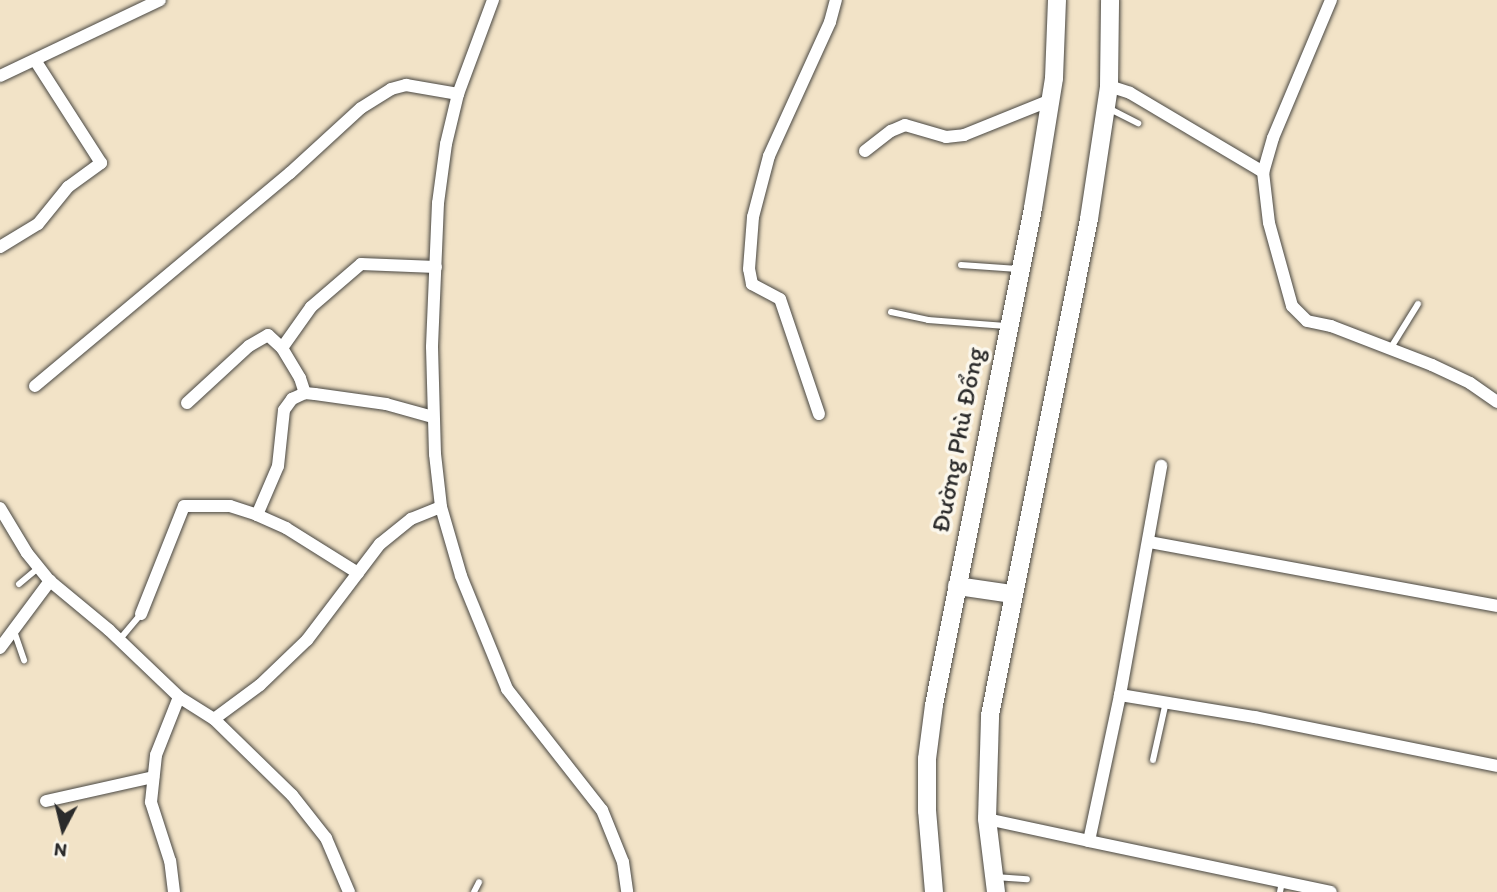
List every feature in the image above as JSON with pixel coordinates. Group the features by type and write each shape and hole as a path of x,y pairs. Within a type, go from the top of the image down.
{"main road":[{"name":"Đường Phù Đổng","path":"934,892 927,811 927,759 957,586 1051,100 1058,42 1056,0"},
{"path":"994,885 987,819 990,715 1012,594 1089,219 1109,86 1110,0"},
{"path":"957,586 1012,594"}],"street":[{"path":"0,76 160,0"},
{"path":"493,0 458,94 446,144 438,203 432,347 433,417 441,507 461,576 507,689 602,810 623,862 627,892"},
{"path":"819,414 780,299 752,284 749,269 753,217 769,156 830,22 836,0"},
{"path":"1331,0 1273,138 1263,172 1269,223 1292,306 1307,321 1331,326 1470,383 1497,402"},
{"path":"0,247 38,224 68,187 101,163 35,60"},
{"path":"35,386 290,173 361,108 391,89 406,85 458,94"},
{"path":"1109,86 1130,93 1263,172"},
{"path":"865,150 905,125 946,136 964,135 1051,100"},
{"path":"282,348 311,307 361,264 436,267"},
{"path":"187,403 263,336 270,336 282,348 300,378 305,393"},
{"path":"257,515 278,466 284,410 292,399 305,393 386,404 433,417"},
{"path":"1089,841 1120,695 1161,466"},
{"path":"141,614 184,506 230,506 257,515 286,528 358,573"},
{"path":"214,719 260,685 307,640 380,544 411,519 441,507"},
{"path":"0,508 37,568 50,581 120,640 179,697 214,719 292,795 334,853 349,892"},
{"path":"1149,542 1497,606"},
{"path":"0,648 50,581"},
{"path":"1120,695 1497,765"},
{"path":"174,892 165,840 152,812 156,755 179,697"},
{"path":"46,801 153,777"},
{"path":"987,819 1281,887 1331,892"}],"lane":[{"path":"1106,107 1138,124"},
{"path":"961,265 1020,269"},
{"path":"1390,349 1418,304"},
{"path":"891,312 928,320 1007,327"},
{"path":"19,584 37,568"},
{"path":"120,640 141,614"},
{"path":"13,629 24,660"},
{"path":"1153,760 1166,702"},
{"path":"994,885 1027,879"},
{"path":"474,892 479,882"}]}
